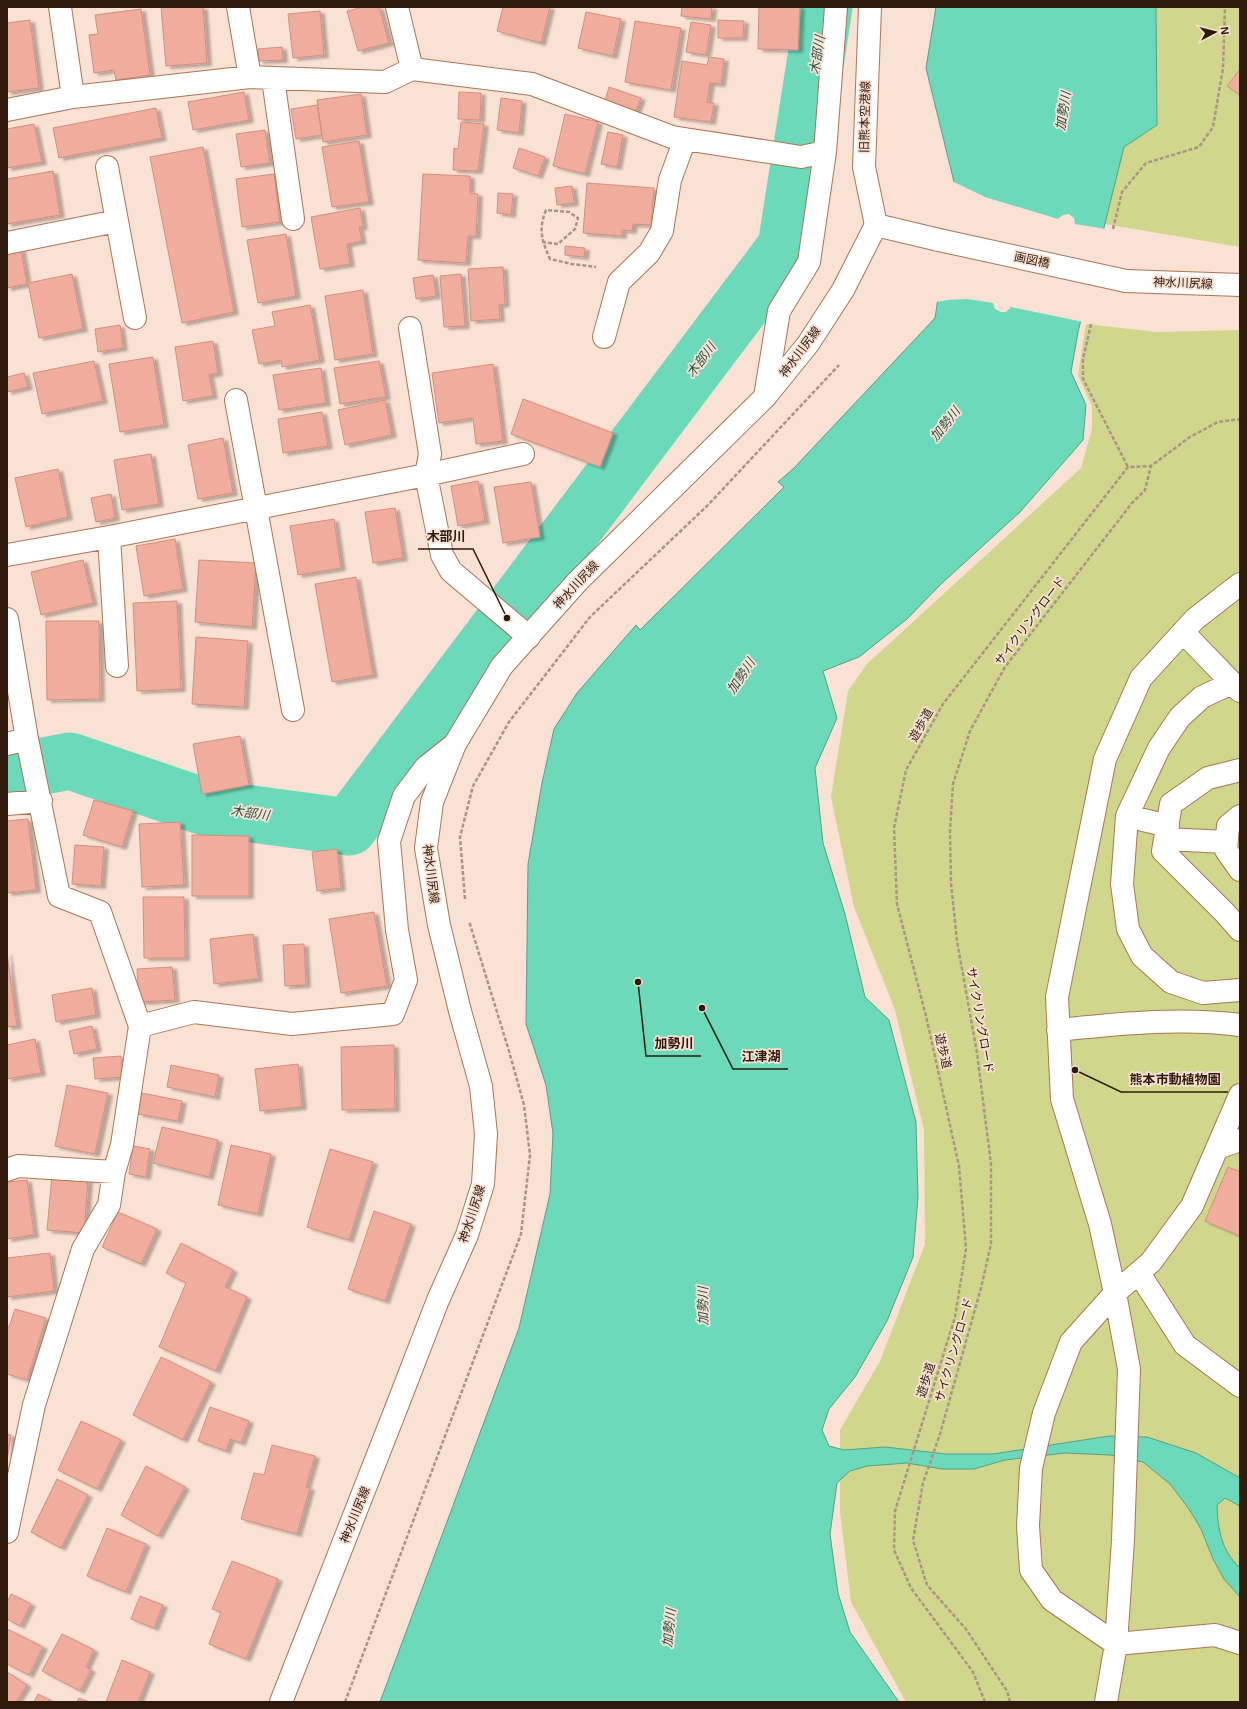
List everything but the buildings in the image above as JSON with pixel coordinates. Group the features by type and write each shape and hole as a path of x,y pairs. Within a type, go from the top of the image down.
{"street":[{"path":"60,7 73,97"},
{"path":"238,7 250,78"},
{"path":"396,7 412,69"},
{"path":"764,397 779,311 809,262 825,152 836,7"},
{"name":"旧熊本空港線","path":"870,7 864,167 876,225"},
{"path":"7,110 73,97 250,78 385,82 412,69 532,84 672,137 801,157 825,152"},
{"path":"273,79 293,219"},
{"path":"604,337 619,282 649,253 662,231 670,180 685,139"},
{"path":"107,167 135,318"},
{"path":"7,243 117,222"},
{"name":"画図橋","path":"876,225 1126,281"},
{"name":"神水川尻線","path":"281,1702 399,1404 438,1300 467,1235 483,1184 486,1134 481,1086 460,1012 439,925 426,848 432,802 455,744 502,666 578,581 764,397 808,344 843,290 876,225"},
{"name":"神水川尻線","path":"1126,281 1240,285"},
{"path":"410,328 430,454 426,475 442,554 451,571 529,637"},
{"path":"236,400 293,710"},
{"path":"7,555 255,509 523,454"},
{"path":"109,537 117,666"},
{"path":"1106,1702 1116,1644 1123,1540 1129,1369 1100,1224 1062,1099 1057,997 1105,759 1141,678 1195,619 1240,584"},
{"path":"7,619 17,741 41,801 59,896 100,912 140,1026 122,1145 114,1172 109,1205 83,1249 34,1406 7,1532"},
{"path":"1058,1030 1128,1024 1211,1021 1230,1023 1240,990 1203,994 1170,982 1142,956 1128,928 1122,884 1127,816 1159,748 1180,717 1202,698 1236,687 1183,632"},
{"path":"140,1026 194,1012 292,1024 393,1014 406,980 397,930 389,841 404,796 426,767 455,744"},
{"path":"1240,770 1208,778 1171,804 1163,851 1226,913 1240,930"},
{"path":"7,804 41,801"},
{"path":"1127,816 1167,833 1226,842"},
{"path":"1240,816 1228,826 1226,842 1226,850 1240,870"},
{"path":"1240,1095 1192,1206 1151,1262 1115,1293 1071,1342 1044,1413 1031,1468 1028,1526 1031,1570 1052,1600 1116,1644 1215,1635 1240,1643"},
{"path":"1217,1148 1240,1140"},
{"path":"7,1170 18,1166 114,1172"},
{"path":"1138,1273 1185,1345 1240,1386"}],"path":[{"path":"1113,229 1122,192 1146,164 1199,147 1213,127 1223,68 1225,7"},
{"path":"542,242 558,244 575,229 578,218 569,212 546,210 541,220 542,242 550,259 572,264 602,267"},
{"path":"1091,324 1083,359 1083,379 1128,467 1150,466 1190,437 1212,425 1218,422 1240,419"},
{"path":"465,903 460,837 473,786 510,722 590,617 706,506 839,365"},
{"name":"サイクリングロード","path":"1010,1702 1007,1691 966,1629 927,1585 913,1540 923,1483 940,1434 981,1288 991,1244 991,1164 977,1053 957,941 951,883 950,831 953,784 970,731 1005,667 1132,503 1145,490 1150,466"},
{"name":"遊歩道","path":"985,1702 973,1672 911,1588 894,1550 896,1511 955,1317 966,1249 959,1166 926,1016 897,904 894,828 906,770 943,704 1128,467"},
{"path":"345,1702 521,1234 530,1155 524,1105 509,1050 468,918"}],"green space":[{"path":"1156,7 1240,7 1240,247 1105,224 1124,147 1157,125"},
{"path":"1086,324 1156,332 1240,330 1240,1702 906,1702 851,1602 840,1512 840,1430 880,1361 925,1244 924,1130 895,1010 854,907 831,797 848,691 867,664 1081,468 1092,429 1092,406 1078,375"}],"water":[{"path":"936,7 1156,7 1157,125 1124,147 1078,332 1071,372 1086,405 1083,440 1020,512 940,585 907,619 859,657 823,671 837,718 815,768 823,843 845,914 865,997 889,1020 916,1122 918,1197 913,1257 887,1321 855,1377 829,1409 822,1430 829,1446 844,1450 885,1447 946,1454 993,1454 1109,1436 1147,1437 1196,1453 1240,1478 1240,1506 1225,1498 1217,1505 1218,1523 1222,1539 1229,1554 1240,1568 1240,1597 1224,1579 1213,1559 1201,1529 1189,1509 1170,1484 1143,1462 1110,1455 1065,1453 1005,1460 974,1469 942,1469 907,1463 867,1466 850,1471 837,1483 830,1534 838,1593 850,1632 899,1702 380,1702 519,1328 550,1194 553,1133 546,1085 526,1024 528,864 542,783 554,729 577,693 636,625 640,630 784,487 778,482 794,468 935,318 955,186 926,68"}],"pier":[{"path":"952,181 985,197 1058,219 1063,215 1069,214 1074,218 1075,224 1106,229 1083,322 1011,307 1006,312 1001,312 995,309 993,303 967,299 936,302 953,186"}],"waterway":[{"name":"木部川","path":"7,773 70,761 208,808 349,827 786,247 824,7"}],"place":[{"name":"木部川","path":"507,618"},
{"name":"加勢川","path":"638,982"},
{"name":"江津湖","path":"702,1008"},
{"name":"熊本市動植物園","path":"1075,1070"}]}
